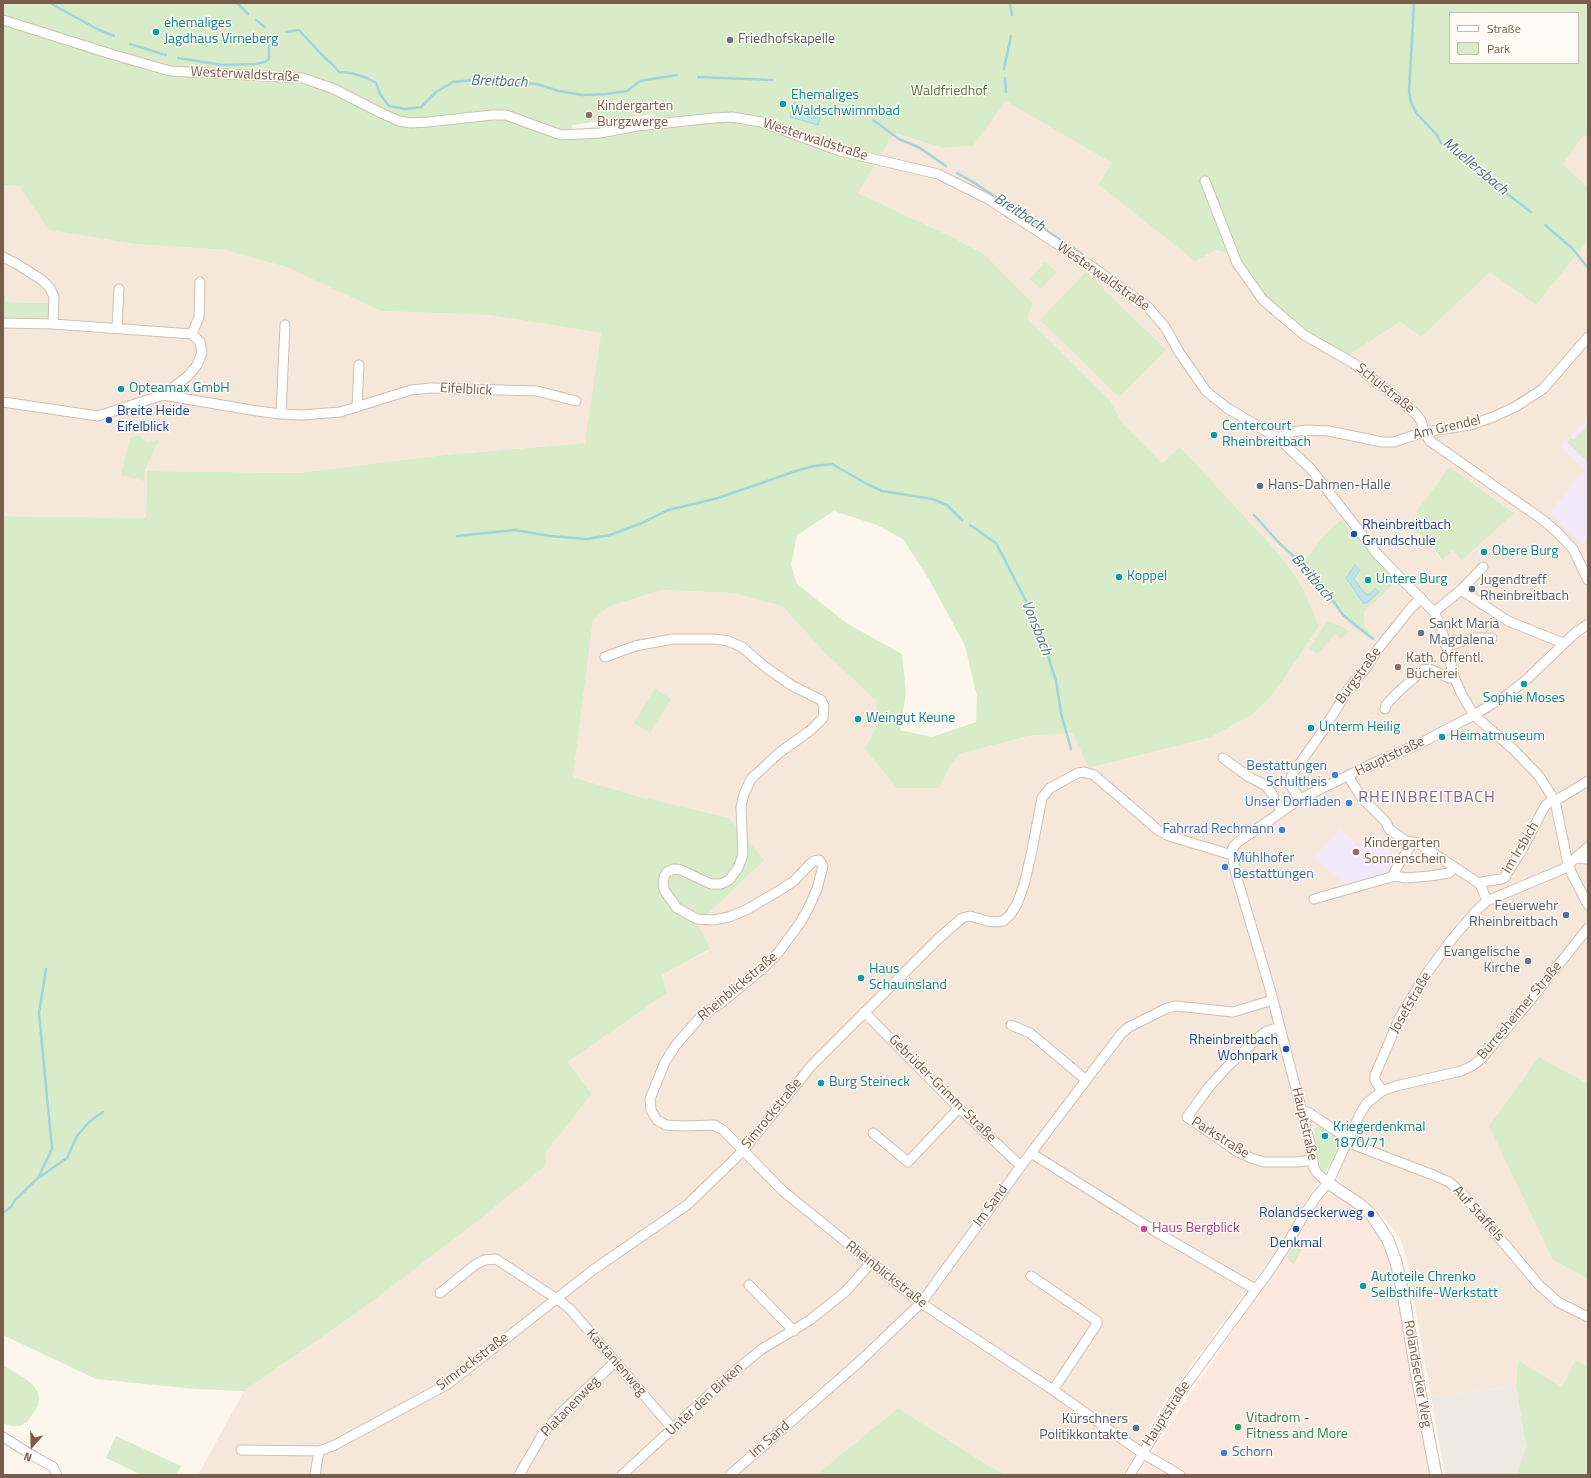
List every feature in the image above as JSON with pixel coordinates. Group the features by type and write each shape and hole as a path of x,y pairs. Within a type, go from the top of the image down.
{"street":[{"name":"Westerwaldstraße","path":"3,20 110,54 170,71 303,78 334,89 399,121 410,123 506,115 561,135 600,133 680,121 732,117 761,122 840,151 938,174 988,199 1088,264 1148,307 1165,327 1179,352 1206,391 1227,408 1278,438 1311,469 1378,555 1434,612 1441,627 1454,678 1462,696 1474,715 1514,750 1539,776 1555,801"},
{"name":"Schulstraße","path":"1206,181 1237,263 1263,300 1304,335 1353,363 1403,403 1417,415 1424,432 1430,441 1540,517 1562,537 1575,553 1588,580"},
{"path":"3,258 17,264 42,280 50,288 54,297 53,324"},
{"path":"192,334 199,317 200,282"},
{"path":"117,328 119,289"},
{"path":"3,323 53,324 192,334 200,342 202,353 197,365 188,376 163,395 98,416 3,402"},
{"path":"281,414 285,325"},
{"name":"Am Grendel","path":"1278,438 1291,432 1306,430 1329,431 1382,442 1394,442 1424,432 1470,425 1493,417 1530,398 1543,389 1588,337"},
{"path":"357,408 359,365"},
{"name":"Eifelblick","path":"163,395 281,414 302,415 340,412 357,408 411,390 431,388 537,391 576,401"},
{"path":"1434,612 1462,590 1483,567"},
{"path":"1462,590 1508,621 1562,645"},
{"name":"Burgstraße","path":"1300,799 1290,782 1293,774 1350,687 1367,667 1411,608 1421,598"},
{"name":"Hauptstraße","path":"1130,1475 1178,1394 1287,1244 1316,1197 1328,1183 1317,1173 1314,1168 1302,1112 1273,1000 1235,871 1232,851 1238,842 1300,799 1419,744 1474,715 1507,695 1526,680 1575,633 1588,624"},
{"path":"1446,646 1475,638 1492,638"},
{"name":"Rheinblickstraße","path":"605,658 635,646 673,639 715,639 728,641 742,647 764,666 791,685 822,700 824,706 823,718 801,738 779,753 752,779 744,794 741,808 743,856 738,868 729,880 721,884 711,884 681,870 674,869 667,872 663,883 664,890 677,908 697,919 713,920 729,917 746,910 776,893 794,881 802,874 809,864 814,861 819,860 823,866 809,907 789,939 778,953 761,970 721,1003 701,1016 665,1062 650,1099 650,1110 656,1120 666,1126 714,1125 723,1130 783,1191 870,1264 921,1304 1053,1390 1142,1453 1180,1475"},
{"path":"1385,709 1386,705 1397,693 1424,670 1430,669 1448,678 1454,678"},
{"path":"1223,758 1248,777 1265,785 1273,795 1274,800 1282,811"},
{"name":"Simrockstraße","path":"241,1450 320,1451 333,1446 448,1384 593,1270 687,1205 743,1151 811,1066 938,939 962,918 972,917 987,921 1003,921 1010,915 1017,904 1024,885 1042,798 1050,788 1078,773 1084,772 1094,775 1158,830 1169,836 1232,855"},
{"path":"1348,776 1362,798 1386,822 1389,829 1406,841 1418,843 1480,884 1487,901"},
{"name":"Im Irsbich","path":"1480,884 1482,882 1504,878 1523,848 1545,806 1588,781"},
{"path":"1555,801 1568,864 1588,905"},
{"path":"1395,876 1394,873 1397,867 1413,842"},
{"name":"Josefstraße","path":"1382,1091 1375,1080 1375,1075 1400,1017 1427,973 1477,910 1487,901 1563,869 1588,847"},
{"path":"1576,858 1588,859"},
{"path":"1314,899 1395,876 1406,878 1430,876 1449,873 1454,868"},
{"name":"Bürresheimer Straße","path":"1328,1183 1363,1108 1367,1103 1382,1091 1396,1086 1461,1072 1481,1059 1588,928"},
{"name":"Im Sand","path":"730,1475 858,1363 921,1304 1021,1166 1121,1034 1129,1027 1167,1008 1176,1006 1233,1012 1273,1000"},
{"name":"Gebrüder-Grimm-Straße","path":"864,1012 959,1108 1021,1166"},
{"path":"1011,1025 1030,1033 1086,1080"},
{"name":"Parkstraße","path":"1280,1027 1267,1031 1261,1035 1226,1068 1208,1087 1187,1117 1238,1152 1251,1158 1264,1162 1313,1160"},
{"path":"873,1133 908,1162 959,1108"},
{"name":"Auf Staffels","path":"1302,1112 1308,1112 1347,1141 1449,1182 1460,1191 1540,1285 1558,1302 1588,1317"},
{"path":"1031,1153 1158,1233 1255,1289"},
{"name":"Rolandsecker Weg","path":"1328,1183 1358,1203 1371,1214 1388,1240 1396,1262 1403,1294 1436,1475"},
{"path":"440,1293 475,1265 484,1260 496,1259 557,1299"},
{"name":"Unter den Birken","path":"622,1475 736,1370 762,1350 810,1320 844,1292 870,1264"},
{"path":"1031,1276 1097,1321 1098,1324 1053,1390"},
{"path":"749,1285 794,1331"},
{"name":"Kastanienweg","path":"557,1299 570,1309 673,1429"},
{"name":"Platanenweg","path":"519,1475 544,1432 564,1410 615,1362"},
{"path":"3,1438 35,1458 53,1467 57,1475"},
{"path":"315,1475 320,1451"}],"shaded area":[{"path":"1006,100 1112,163 1098,184 1215,250 1235,254 1347,356 1400,322 1421,337 1490,271 1536,305 1588,241 1588,415 1586,417 1588,419 1588,1084 1539,1057 1553,1260 1588,1279 1588,1366 1575,1360 1562,1387 1518,1360 1516,1386 1431,1397 1407,1260 1401,1240 1380,1212 1341,1182 1327,1166 1279,1247 1164,1402 1123,1475 1007,1475 989,1466 898,1408 816,1475 198,1475 244,1391 358,1312 546,1152 592,1094 568,1062 667,993 662,975 710,950 698,925 763,860 640,797 573,777 593,620 608,607 661,590 733,593 782,606 827,655 878,701 876,727 865,749 939,788 951,765 959,754 1029,736 1072,733 1089,768 1212,737 1253,714 1267,701 1319,626 1303,588 1272,546 1181,448 1162,463 1122,423 1110,400 1027,318 984,254 950,236 858,193 894,133 943,148 973,146","holes":["1449,467 1453,550 1441,560 1428,540 1414,530 1424,519 1416,512","1341,520 1381,566 1397,580 1385,593 1364,611 1364,625 1374,637 1372,640 1350,624 1297,564 1307,557 1324,535"]},
{"path":"1584,134 1588,138 1588,187 1563,164"},
{"path":"3,185 19,186 50,230 134,244 226,250 289,268 380,311 489,315 601,333 586,443 444,455 299,473 147,471 146,518 3,516 3,319 45,319 51,303 5,302 5,295 3,295"},
{"path":"1587,419 1588,538 1582,544 1549,512 1570,489 1568,487 1585,470 1561,446"},
{"name":"Kindergarten Sonnenschein","path":"1340,829 1358,846 1375,837 1398,857 1384,875 1347,885 1314,858"},
{"path":"1335,1193 1359,1208 1372,1222 1384,1241 1392,1261 1430,1475 1138,1475 1186,1400 1284,1257 1323,1196"},
{"path":"1516,1386 1526,1447 1516,1475 1445,1475 1431,1397"}],"green space":[{"name":"Waldfriedhof","path":"3,3 1588,3 1588,138 1584,135 1563,164 1588,187 1588,241 1536,305 1490,272 1421,337 1400,322 1347,356 1308,333 1265,295 1234,254 1215,250 1195,261 1098,184 1112,163 1006,101 973,146 943,148 894,133 858,193 950,236 984,254 1033,304 1027,318 1110,400 1122,423 1162,463 1180,447 1272,546 1303,588 1319,626 1267,701 1253,714 1212,737 1089,768 1072,733 1029,736 959,754 951,765 939,788 897,788 865,749 876,727 877,701 827,655 782,606 733,593 661,590 608,607 593,620 573,777 640,797 729,818 764,860 698,924 710,949 662,975 667,993 568,1062 592,1094 546,1152 545,1166 480,1219 358,1312 244,1391 195,1389 96,1379 3,1335 3,516 146,518 147,471 299,473 444,455 585,443 601,333 489,315 380,311 289,268 226,250 134,244 49,230 19,186 3,185","holes":["655,114 656,120 572,130 572,125","834,511 877,525 903,539 930,581 965,646 977,696 976,722 932,737 900,730 906,693 902,654 848,624 797,584 791,565 797,535"]},
{"path":"1045,262 1056,272 1041,289 1030,279"},
{"path":"1086,272 1166,350 1119,397 1040,320"},
{"path":"3,295 5,295 5,302 51,303 49,317 45,319 3,319"},
{"path":"1588,425 1588,462 1567,442 1571,438 1574,440"},
{"path":"139,435 146,442 159,440 145,469 144,481 121,475 130,438"},
{"path":"1449,467 1514,513 1462,560 1453,550 1442,560 1428,540 1414,530 1424,519 1416,512"},
{"path":"1341,520 1381,566 1397,580 1385,593 1364,611 1364,625 1374,637 1372,640 1350,624 1296,564 1307,557 1324,535","holes":["1360,571 1354,579 1362,590 1368,595 1375,588 1379,592 1363,603 1346,578"]},
{"path":"1327,622 1343,627 1349,632 1341,639 1335,634 1318,654 1309,648"},
{"path":"655,688 671,699 650,733 634,723"},
{"path":"1539,1057 1588,1084 1588,1279 1553,1260 1489,1126"},
{"path":"1319,1126 1342,1141 1325,1173 1321,1171 1314,1129"},
{"path":"1298,1238 1306,1242 1294,1264 1289,1261 1287,1256"},
{"path":"1518,1360 1562,1387 1575,1360 1588,1366 1588,1475 1516,1475 1526,1447 1516,1386"},
{"path":"3,1365 26,1379 38,1392 38,1406 27,1422 20,1426 11,1426 3,1423"},
{"path":"898,1408 989,1466 1007,1475 816,1475"},
{"path":"116,1436 181,1466 176,1475 142,1475 106,1458"}],"water":[{"path":"794,103 822,112 818,125 790,117"},
{"path":"1355,565 1360,570 1354,579 1362,590 1368,595 1375,588 1379,592 1367,603 1363,603 1346,578"}],"waterway":[{"path":"50,3 97,29 114,36"},
{"name":"Breitbach","path":"237,3 248,14"},
{"path":"1010,3 1012,15"},
{"name":"Muellersbach","path":"1414,3 1409,92 1411,102 1416,113 1437,135 1441,143 1531,212"},
{"name":"Breitbach","path":"256,20 265,27"},
{"name":"Breitbach","path":"286,32 299,30 339,72 351,73 367,78 376,83 380,94 389,106 405,109 421,107 436,92 453,82 473,80 537,84 559,91 582,95 627,91 640,81 677,75"},
{"path":"1004,69 1011,36"},
{"name":"Breitbach","path":"130,44 166,55"},
{"name":"Breitbach","path":"178,58 223,65 255,64 265,62 269,59 269,44"},
{"name":"Breitbach","path":"698,77 772,80"},
{"path":"1005,78 1006,92"},
{"name":"Breitbach","path":"873,120 899,139 920,148 946,166"},
{"name":"Breitbach","path":"957,173 1082,254"},
{"name":"Muellersbach","path":"1545,225 1572,248 1588,268"},
{"path":"457,536 515,530 550,536 587,539 610,535 642,523 668,510 718,498 799,470 814,466 832,464 882,491 932,499 947,505 962,520"},
{"name":"Breitbach","path":"1254,515 1281,545 1306,567 1323,586 1343,615 1373,639"},
{"name":"Vonsbach","path":"970,525 996,543 1038,624 1056,681 1061,713 1071,749"},
{"path":"3,1213 11,1207 15,1200 38,1178 52,1149 39,1013 46,969"},
{"path":"40,1177 67,1158 77,1136 89,1122 103,1112"}],"place":[{"name":"ehemaliges Jagdhaus Virneberg","path":"156,32"},
{"name":"Friedhofskapelle","path":"730,40"},
{"name":"Ehemaliges Waldschwimmbad","path":"783,104"},
{"name":"Kindergarten Burgzwerge","path":"589,115"},
{"name":"Opteamax GmbH","path":"121,389"},
{"name":"Breite Heide Eifelblick","path":"109,420"},
{"name":"Centercourt Rheinbreitbach","path":"1214,435"},
{"name":"Hans-Dahmen-Halle","path":"1260,486"},
{"name":"Rheinbreitbach Grundschule","path":"1354,534"},
{"name":"Obere Burg","path":"1484,552"},
{"name":"Koppel","path":"1119,577"},
{"name":"Untere Burg","path":"1368,580"},
{"name":"Jugendtreff Rheinbreitbach","path":"1472,589"},
{"name":"Sankt Maria Magdalena","path":"1421,633"},
{"name":"Kath. Öffentl. Bücherei","path":"1398,667"},
{"name":"Sophie Moses","path":"1524,684"},
{"name":"Weingut Keune","path":"858,719"},
{"name":"Unterm Heilig","path":"1311,728"},
{"name":"Heimatmuseum","path":"1442,737"},
{"name":"Bestattungen Schultheis","path":"1335,775"},
{"name":"Unser Dorfladen","path":"1349,803"},
{"name":"Fahrrad Rechmann","path":"1282,830"},
{"name":"Kindergarten Sonnenschein","path":"1356,852"},
{"name":"Mühlhofer Bestattungen","path":"1225,867"},
{"name":"Feuerwehr Rheinbreitbach","path":"1566,915"},
{"name":"Evangelische Kirche","path":"1528,961"},
{"name":"Haus Schauinsland","path":"861,978"},
{"name":"Rheinbreitbach Wohnpark","path":"1286,1049"},
{"name":"Burg Steineck","path":"821,1083"},
{"name":"Kriegerdenkmal 1870/71","path":"1325,1136"},
{"name":"Rolandseckerweg","path":"1371,1214"},
{"name":"Haus Bergblick","path":"1144,1229"},
{"name":"Denkmal","path":"1296,1229"},
{"name":"Autoteile Chrenko Selbsthilfe-Werkstatt","path":"1363,1286"},
{"name":"Vitadrom - Fitness and More","path":"1238,1427"},
{"name":"Kürschners Politikkontakte","path":"1136,1428"},
{"name":"Schorn","path":"1224,1453"}],"district":[{"name":"RHEINBREITBACH","path":"1427,798"}]}
